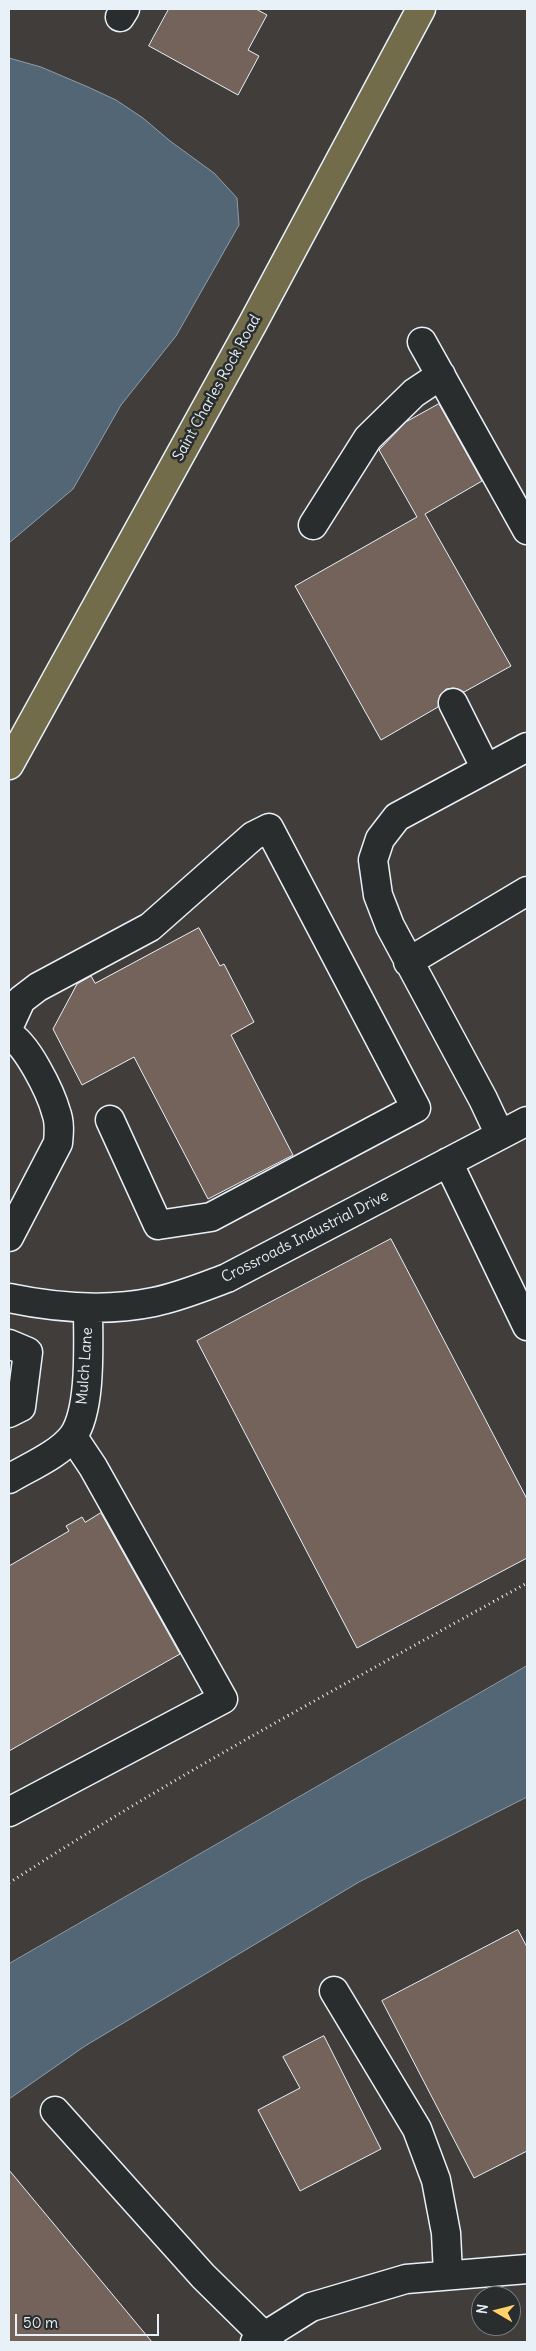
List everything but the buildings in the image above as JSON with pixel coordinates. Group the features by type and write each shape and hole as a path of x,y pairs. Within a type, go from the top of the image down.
{"main road":[{"name":"Saint Charles Rock Road","path":"9,766 258,314 421,9"}],"street":[{"path":"422,342 527,530"},
{"path":"313,525 368,438 414,393 440,375"},
{"path":"453,703 486,769"},
{"path":"500,1135 483,1098 390,926 378,894 373,860 380,839 397,817 527,747"},
{"path":"9,1026 21,1000 38,987 150,927 254,836 269,828 416,1108 211,1217 158,1225 110,1120"},
{"path":"408,962 527,891"},
{"path":"9,1035 17,1038 30,1057 56,1112 59,1130 58,1143 9,1237"},
{"name":"Crossroads Industrial Drive","path":"9,1298 48,1306 88,1308 154,1302 227,1278 527,1121"},
{"path":"448,1162 527,1326"},
{"name":"Mulch Lane","path":"73,1437 81,1416 87,1379 88,1308"},
{"path":"9,1344 28,1352 21,1406 9,1413"},
{"path":"9,1479 54,1453 73,1437 94,1467 223,1699 9,1812"},
{"path":"334,1990 417,2129 436,2180 446,2233 448,2274"},
{"path":"55,2111 263,2340 311,2307 406,2279 448,2274 527,2269"}],"path":[{"path":"9,1883 114,1816 527,1583"}],"shaded area":[{"path":"9,9 527,9 527,2342 9,2342"}],"water":[{"path":"9,58 41,67 88,87 116,100 143,118 170,141 214,173 237,198 239,225 176,336 121,405 73,489 9,543"},
{"path":"527,1666 527,1797 359,1882 85,2046 9,2099 9,1964"}]}
